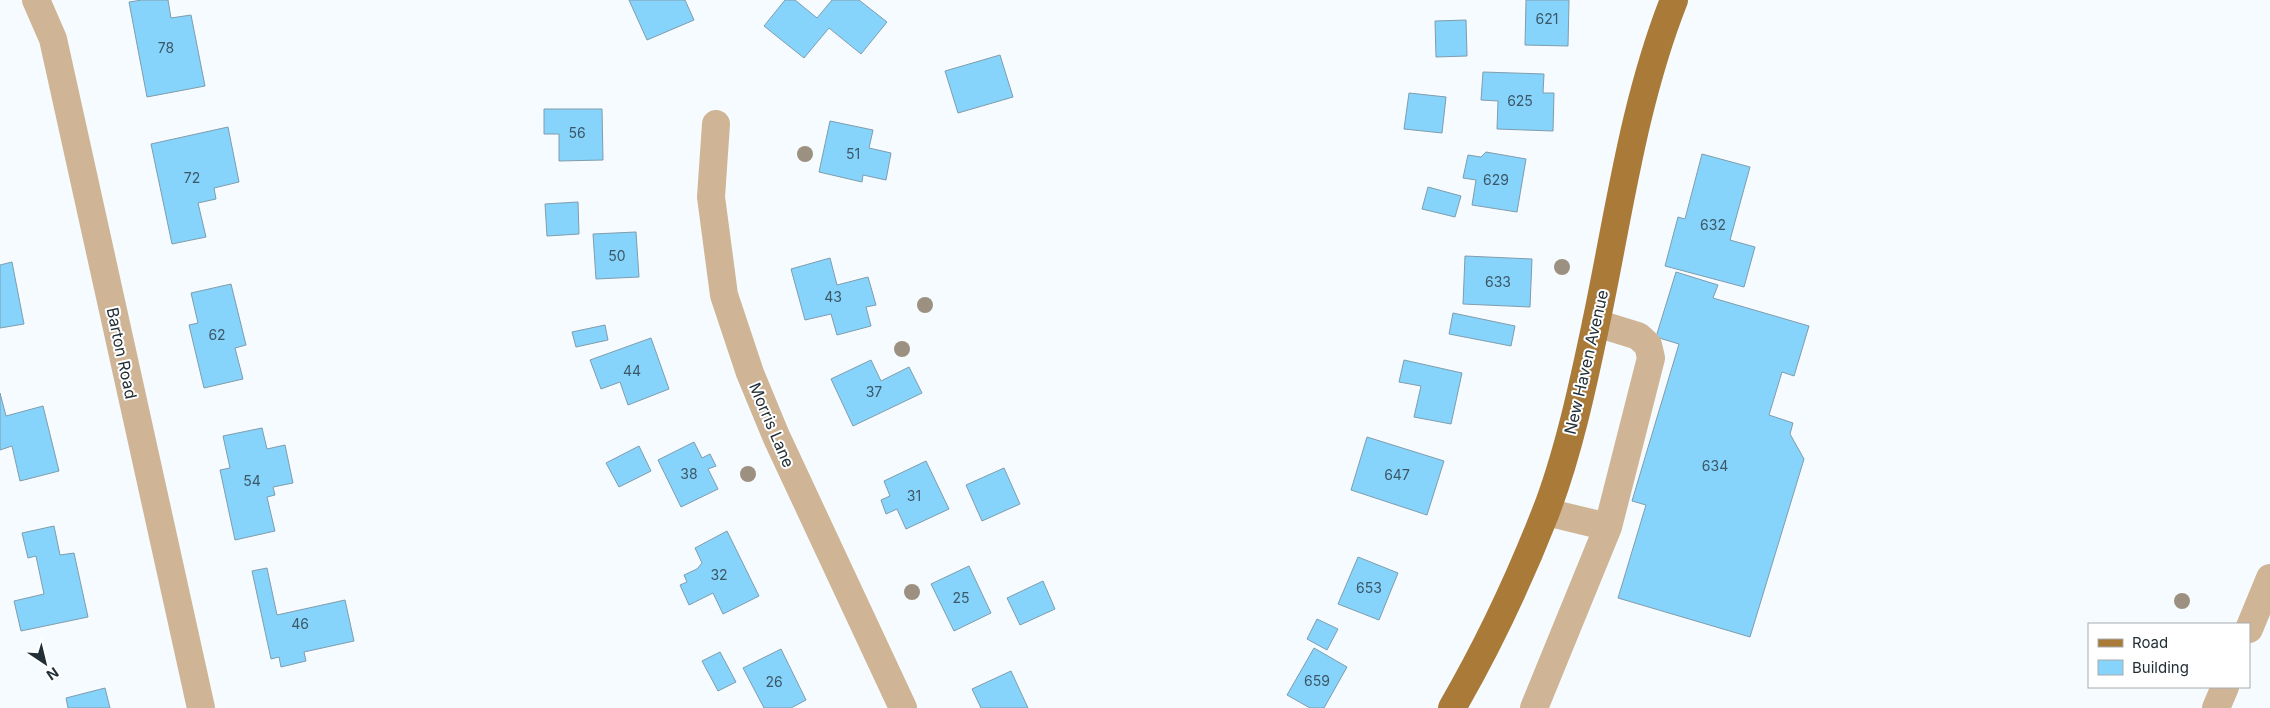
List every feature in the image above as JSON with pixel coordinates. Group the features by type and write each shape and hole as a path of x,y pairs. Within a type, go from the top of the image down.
{"main road":[{"name":"New Haven Avenue","path":"1452,708 1484,653 1546,512 1572,428 1596,323 1638,109 1657,43 1674,0"}],"street":[{"name":"Barton Road","path":"36,0 53,39 201,708"},
{"name":"Morris Lane","path":"716,124 710,197 724,295 750,373 776,436 903,708"},
{"path":"1534,708 1608,527 1651,358 1648,345 1638,336 1596,323"},
{"path":"1546,512 1608,527"},
{"path":"2250,627 2270,578"},
{"path":"2216,708 2225,688"}],"building":[{"path":"168,0 171,18 191,15 205,86 147,97 129,2"},
{"path":"629,0 685,0 694,20 647,40"},
{"path":"785,0 795,0 817,18 832,0 859,0 887,22 861,54 829,28 804,58 764,26"},
{"path":"1526,0 1569,0 1568,46 1525,45"},
{"path":"1466,20 1467,56 1436,57 1435,21"},
{"path":"1000,55 1013,97 958,113 945,71"},
{"path":"1483,72 1544,74 1543,93 1554,93 1553,131 1497,129 1498,101 1481,100"},
{"path":"1409,93 1446,97 1442,133 1404,129"},
{"path":"544,109 602,109 603,160 559,161 559,134 544,134"},
{"path":"830,121 873,130 869,148 891,153 886,180 863,175 862,182 819,172"},
{"path":"228,127 239,182 214,188 216,199 198,203 206,237 172,244 151,144"},
{"path":"1486,152 1526,159 1517,212 1472,205 1476,180 1463,178 1468,155 1481,157"},
{"path":"1702,154 1750,167 1730,240 1755,247 1744,287 1665,266 1678,217 1685,219"},
{"path":"1428,187 1461,196 1455,217 1422,209"},
{"path":"578,202 579,234 547,236 545,204"},
{"path":"636,232 639,277 596,279 593,234"},
{"path":"1465,256 1532,259 1530,307 1463,304"},
{"path":"830,258 837,285 868,277 876,305 866,307 871,326 837,335 831,314 805,320 791,269"},
{"path":"12,262 24,324 0,328 0,265"},
{"path":"1676,272 1718,285 1713,298 1809,326 1794,376 1782,372 1769,415 1793,423 1790,434 1804,459 1750,637 1618,598 1646,505 1632,501 1679,344 1656,337"},
{"path":"231,284 246,345 235,348 243,379 204,388 189,325 198,323 191,293"},
{"path":"1453,313 1515,326 1511,346 1449,334"},
{"path":"605,325 608,340 576,347 572,332"},
{"path":"651,338 669,389 628,405 620,382 601,389 590,360"},
{"path":"871,360 881,381 909,367 922,393 853,426 831,379"},
{"path":"1404,360 1462,373 1451,424 1414,417 1421,386 1399,382"},
{"path":"0,393 6,416 43,406 59,471 20,481 12,446 0,450"},
{"path":"262,428 267,449 285,445 293,483 273,487 275,495 267,497 275,531 235,540 220,470 230,468 223,436"},
{"path":"1367,437 1444,461 1427,515 1351,490"},
{"path":"694,442 702,458 710,454 716,466 708,469 718,489 681,507 658,460"},
{"path":"639,446 651,471 619,487 606,463"},
{"path":"926,461 949,509 906,529 897,509 886,514 881,500 890,496 884,481"},
{"path":"1004,468 1020,504 982,521 966,485"},
{"path":"54,526 60,555 74,553 88,617 21,631 14,601 44,594 36,556 28,558 22,533"},
{"path":"727,531 759,596 723,614 713,593 689,605 680,585 687,582 684,575 697,569 702,563 695,548"},
{"path":"1358,557 1398,573 1379,620 1338,604"},
{"path":"969,566 991,613 954,631 931,584"},
{"path":"267,568 277,615 345,600 354,641 304,652 306,661 281,667 279,657 271,659 252,571"},
{"path":"1043,581 1055,609 1020,625 1007,598"},
{"path":"1317,619 1338,629 1327,650 1307,639"},
{"path":"1314,648 1347,667 1324,708 1310,708 1287,695"},
{"path":"781,649 806,700 791,708 764,708 743,668"},
{"path":"720,652 736,682 718,691 702,661"},
{"path":"1011,671 1028,708 981,708 972,689"},
{"path":"105,688 110,708 68,708 66,698"}]}
